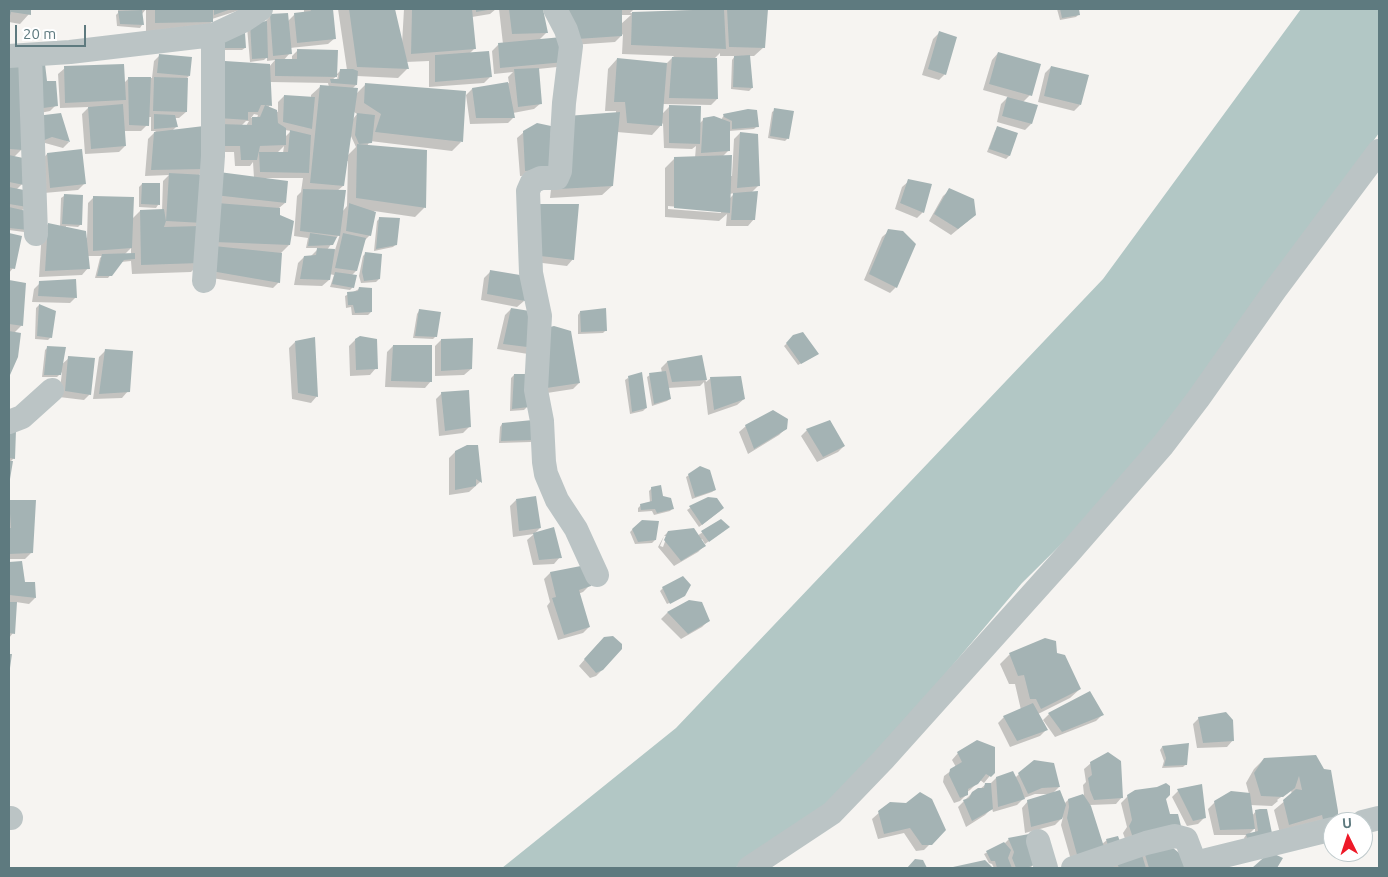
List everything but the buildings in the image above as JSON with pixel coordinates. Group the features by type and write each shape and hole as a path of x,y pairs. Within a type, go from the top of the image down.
{"street":[{"path":"36,234 20,55 70,52 212,35 243,21 261,9"},
{"path":"555,9 566,30 571,46 564,103 560,171 557,178 541,178 532,182 528,191 531,273 540,316 536,390 538,408 542,420 546,474 557,500 576,529 597,575"},
{"path":"204,281 213,156 212,35"},
{"path":"749,868 832,813 883,760 1164,445 1275,290 1379,151"},
{"path":"9,422 22,417 52,390"},
{"path":"1073,868 1146,843 1175,836 1186,839 1196,866 1323,833"},
{"path":"1038,841 1046,868"}],"shaded area":[{"path":"1301,9 1379,9 1379,133 1207,371 1114,492 1022,583 892,737 814,815 735,868 502,868 676,728 1103,279"}]}
